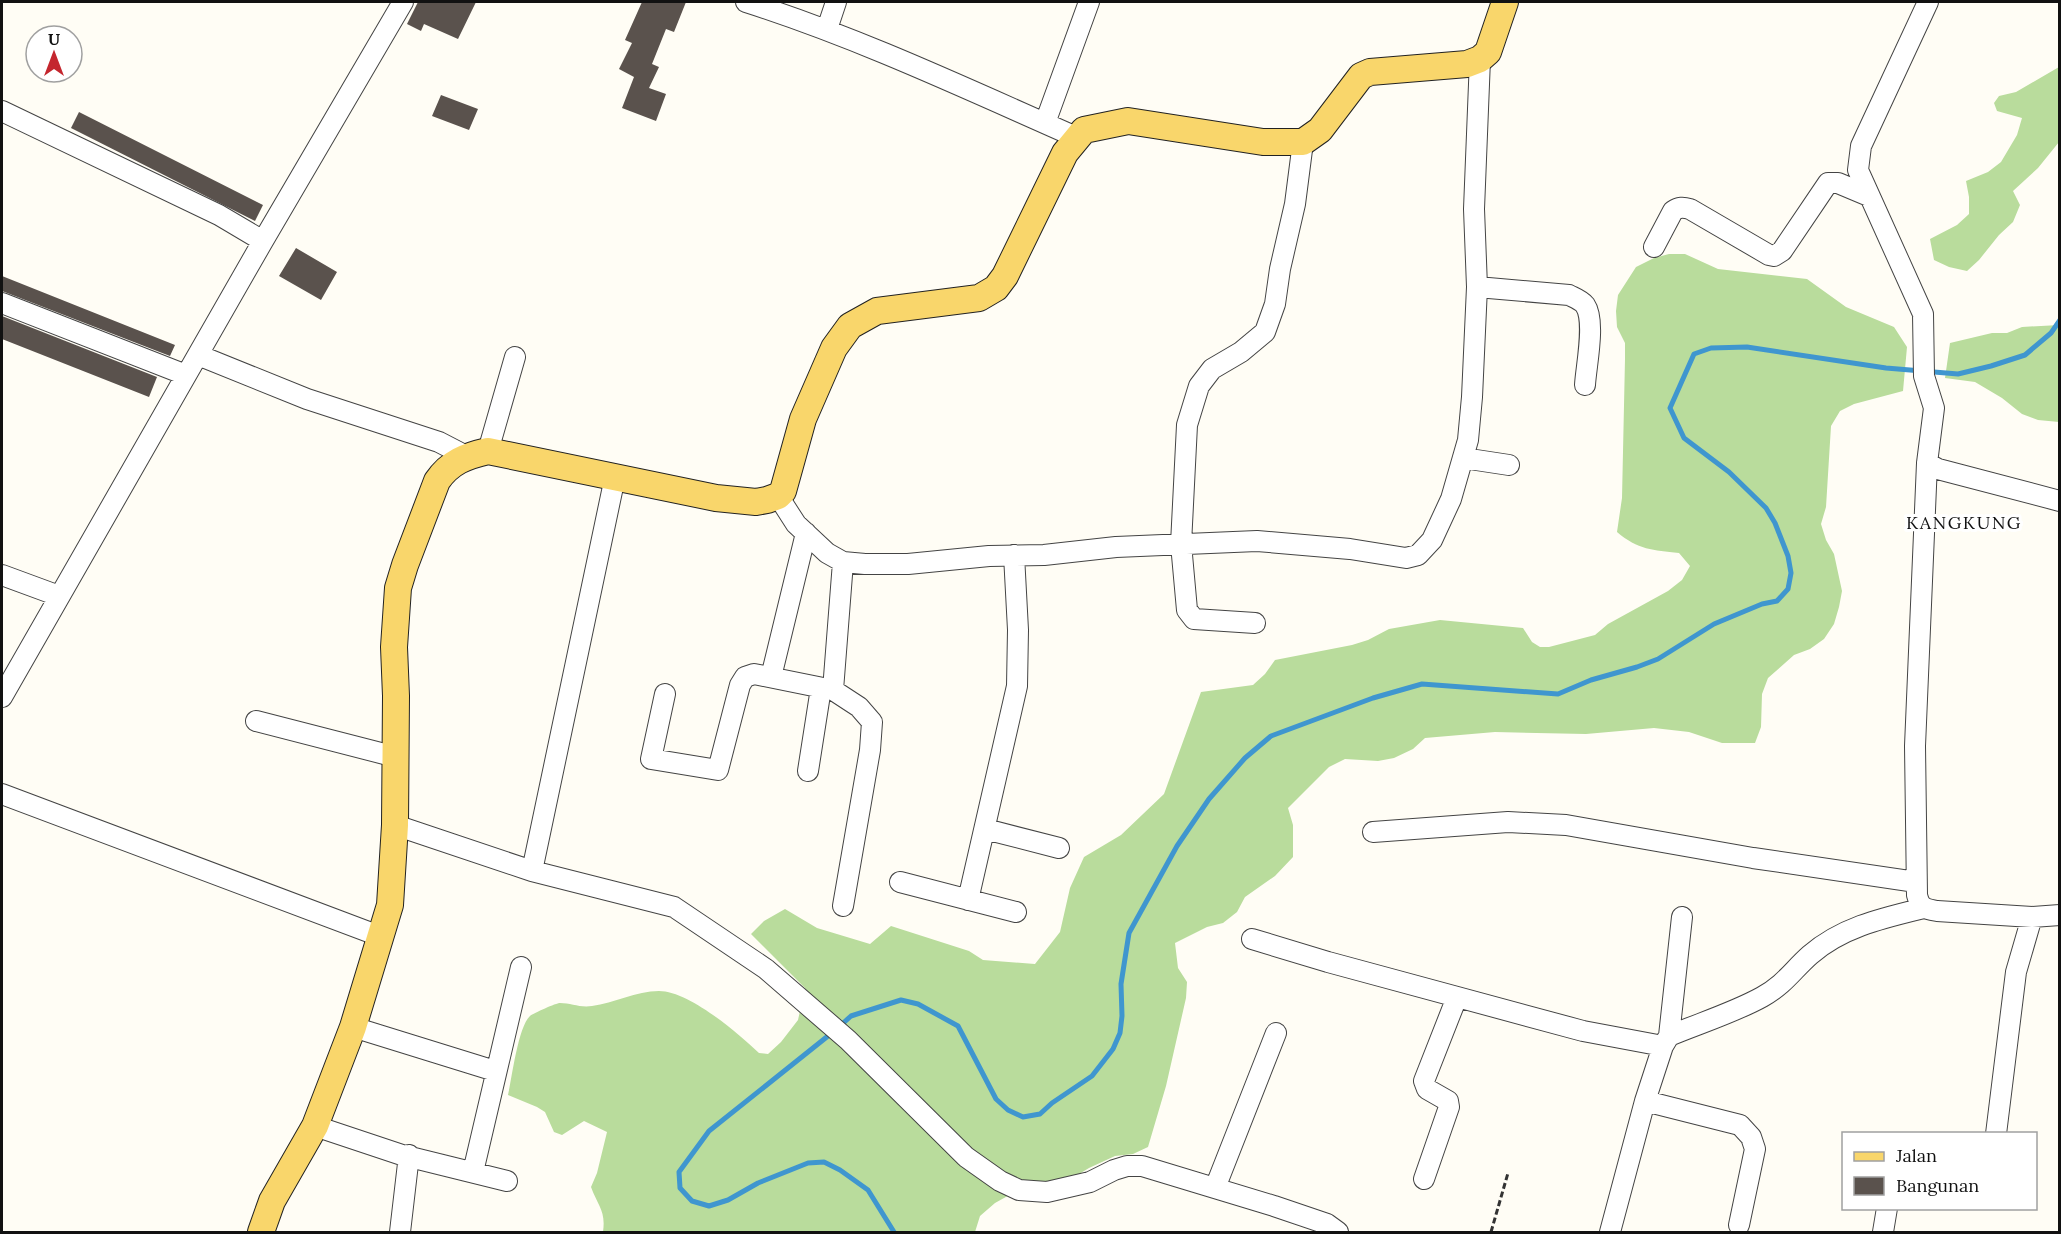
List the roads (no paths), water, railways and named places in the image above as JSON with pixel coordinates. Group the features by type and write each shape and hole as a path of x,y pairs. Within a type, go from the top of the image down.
{"main road":[{"path":"261,1233 272,1202 315,1126 352,1027 382,937 390,905 395,825 394,647 398,588 437,481 444,471 477,453 615,477 716,498 756,502 778,496 783,491 788,477 803,419 834,348 850,326 877,311 979,298 996,288 1005,276 1065,153 1084,130 1128,121 1263,142 1303,142 1320,130 1361,76 1370,72 1467,64 1480,59 1488,51 1505,2"}],"street":[{"path":"2,697 186,375 404,2"},
{"path":"746,2 827,29 1076,137"},
{"path":"827,29 836,2"},
{"path":"1045,123 1089,2"},
{"path":"1924,908 1919,903 1916,882 1915,746 1928,463 1934,408 1924,376 1923,314 1858,170 1861,146 1928,2"},
{"path":"778,496 796,524 827,553 843,562 908,564 1014,555 1044,555 1116,547 1257,541 1350,549 1406,558 1418,555 1432,540 1451,499 1468,440 1477,288 1474,209 1480,59"},
{"path":"2,111 219,215 263,242"},
{"path":"1255,623 1194,619 1187,610 1181,544 1187,425 1199,386 1212,369 1241,352 1265,332 1275,304 1303,142"},
{"path":"1654,247 1673,211 1684,207 1774,256 1782,251 1828,183 1838,183 1869,196"},
{"path":"1477,288 1569,295 1579,299 1586,306 1590,319 1585,386"},
{"path":"2,303 186,375"},
{"path":"198,355 307,399 477,453 515,357"},
{"path":"1463,458 1509,465"},
{"path":"1928,463 1938,469 2060,501"},
{"path":"532,871 615,477"},
{"path":"771,677 806,533"},
{"path":"968,900 1017,686 1018,630 1014,555"},
{"path":"808,771 827,689 843,562"},
{"path":"2,575 59,596"},
{"path":"665,694 651,759 718,770 740,685 745,677 754,674 827,689 859,707 872,722 870,750 843,906"},
{"path":"256,721 396,757"},
{"path":"2,794 382,937"},
{"path":"1373,832 1508,822 1566,825 1753,858 1916,882"},
{"path":"395,825 532,871 674,907 765,969 848,1041 966,1157 1000,1181 1019,1190 1047,1192 1090,1182 1127,1166 1142,1166 1327,1224 1338,1233"},
{"path":"985,829 1059,848"},
{"path":"900,882 1016,912"},
{"path":"1252,939 1328,962 1583,1031 1666,1041 1762,997 1785,982 1811,954 1841,934 1878,919 1924,908 1937,911 2032,917 2060,915"},
{"path":"1610,1233 1645,1101 1666,1041 1683,917"},
{"path":"1996,1132 2016,972 2032,917"},
{"path":"473,1172 520,967"},
{"path":"1424,1179 1449,1107 1448,1101 1427,1089 1424,1081 1457,997"},
{"path":"352,1027 495,1071"},
{"path":"1215,1188 1276,1033"},
{"path":"1645,1101 1740,1125 1751,1137 1755,1149 1739,1225"},
{"path":"315,1126 409,1155 507,1181"},
{"path":"400,1233 409,1155"},
{"path":"1883,1233 1887,1210"}],"waterway":[{"path":"840,1026 851,1016 901,1000 918,1004 958,1026 996,1099 1008,1110 1023,1117 1040,1114 1052,1103 1092,1076 1113,1049 1120,1033 1121,984 1129,933 1177,846 1209,799 1245,758 1271,736 1373,698 1422,684 1558,694 1591,680 1658,659 1714,624 1762,604 1777,601 1788,589 1791,573 1788,556 1775,523 1766,508 1729,472 1684,438 1670,408 1694,354 1711,348 1747,347 1886,368 1958,374 2025,355 2051,333 2060,320"},
{"path":"833,1032 709,1131 679,1172 680,1188 692,1201 709,1206 728,1200 758,1183 808,1163 824,1162 840,1170 868,1190 894,1232"}],"district":[{"name":"KANGKUNG","path":"1964,523"}]}
